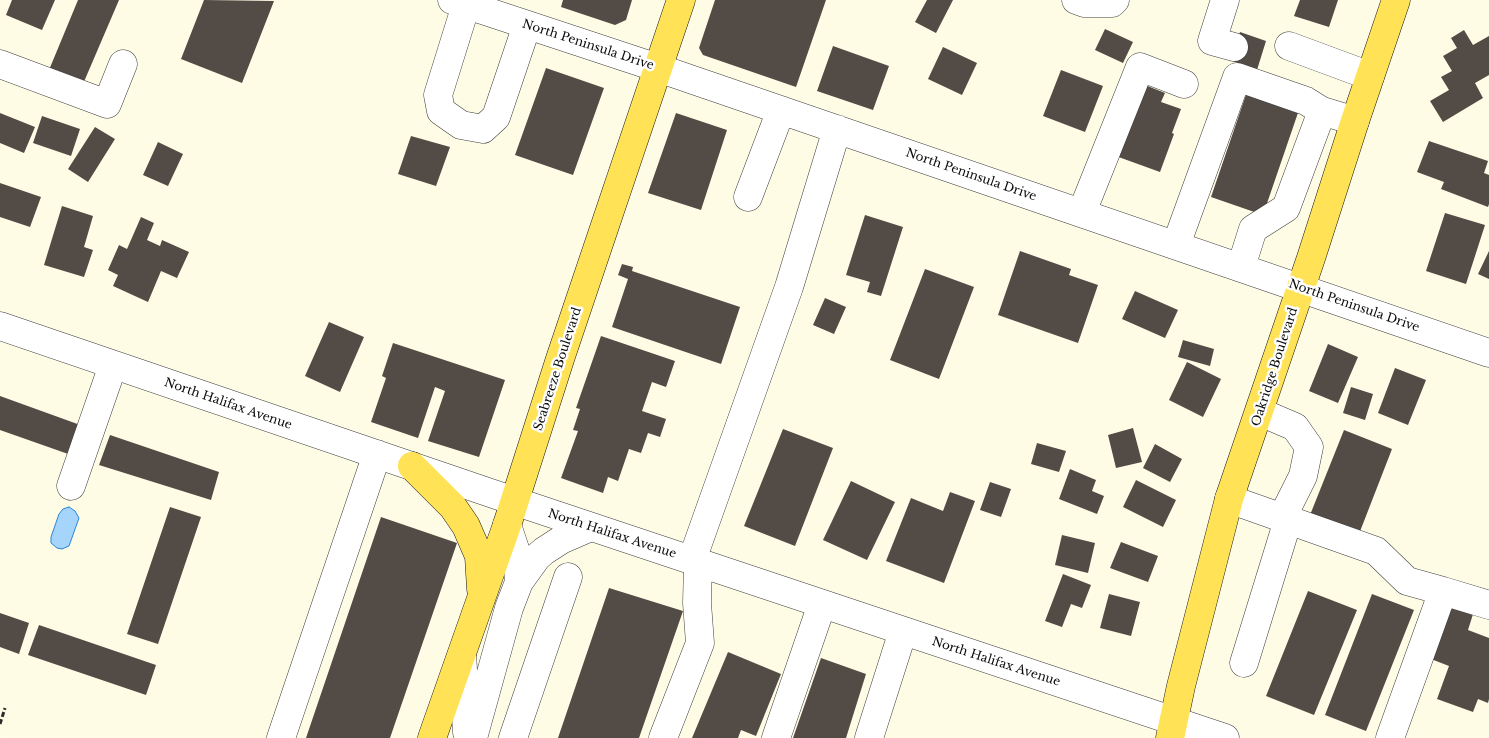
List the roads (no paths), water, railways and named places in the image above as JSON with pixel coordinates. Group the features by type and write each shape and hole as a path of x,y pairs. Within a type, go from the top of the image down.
{"main road":[{"name":"Seabreeze Boulevard","path":"432,738 482,596 681,0"},
{"name":"Oakridge Boulevard","path":"1172,729 1181,686 1229,499 1312,258 1355,121 1396,0"},
{"path":"412,466 453,507 466,526 479,556 482,596"}],"street":[{"path":"1076,0 1084,3 1112,2 1115,0"},
{"path":"1225,0 1212,40 1234,47"},
{"name":"North Peninsula Drive","path":"475,4 527,25 1082,212 1489,353"},
{"path":"475,4 438,95 441,111 461,125 483,129 496,117 527,25"},
{"path":"1289,46 1370,76"},
{"path":"0,64 107,104 123,64"},
{"path":"1082,212 1140,67 1184,84"},
{"path":"1176,245 1237,77 1306,101 1322,111 1355,121"},
{"path":"748,196 781,110"},
{"path":"1241,267 1254,229 1286,208 1322,111"},
{"path":"663,738 700,643 695,562 789,287 837,129"},
{"name":"North Halifax Avenue","path":"0,326 412,466 510,513 591,527 903,631 1172,729 1225,738"},
{"path":"71,486 113,365"},
{"path":"1244,663 1285,519 1303,476 1309,447 1295,427 1260,412"},
{"path":"281,738 377,454"},
{"path":"1229,499 1376,551 1407,581 1489,605"},
{"path":"510,513 518,555 519,582"},
{"path":"473,738 509,608 519,582 537,557 544,551 561,540 591,527"},
{"path":"513,738 568,577"},
{"path":"1390,738 1443,591"},
{"path":"776,738 822,604"},
{"path":"869,738 903,631"},
{"path":"462,654 467,738"}],"water":[{"path":"69,507 75,511 79,518 69,546 62,549 57,548 51,543 51,537 59,514 63,509"}]}
